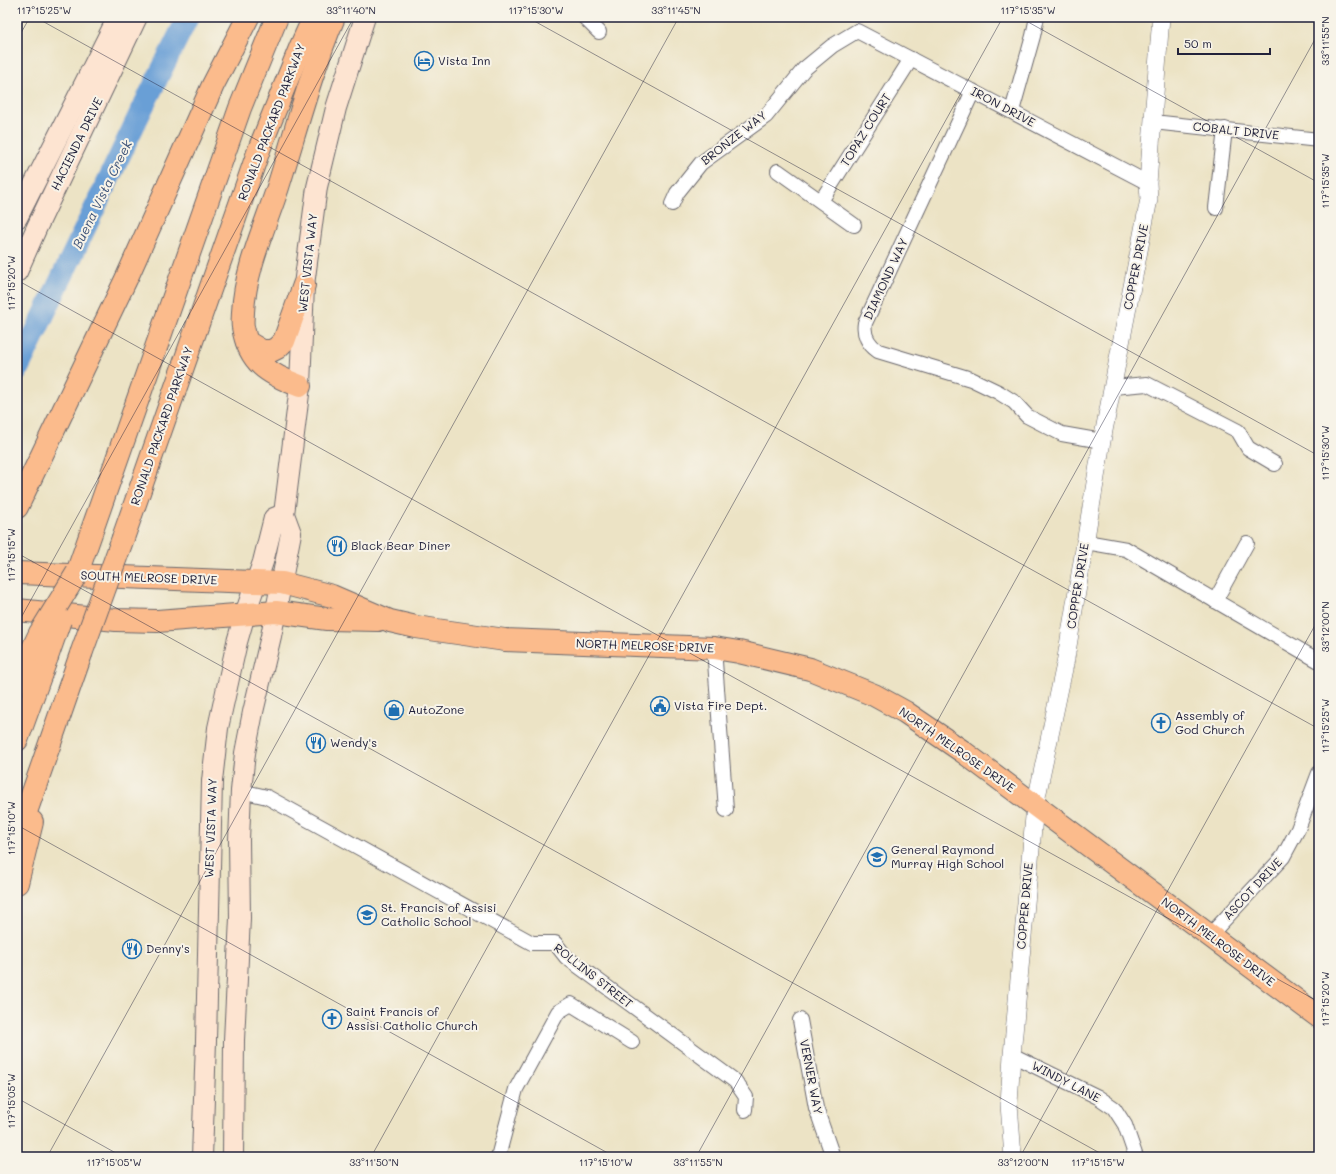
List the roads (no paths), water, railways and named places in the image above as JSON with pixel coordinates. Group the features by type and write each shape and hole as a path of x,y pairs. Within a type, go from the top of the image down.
{"main road":[{"name":"HACIENDA DRIVE","path":"17,218 118,17"},
{"name":"HACIENDA DRIVE","path":"17,272 37,226 138,17"},
{"path":"17,507 128,274 213,85 248,17"},
{"path":"17,740 39,654 40,634 76,573 240,108 268,37 278,17"},
{"name":"RONALD PACKARD PARKWAY","path":"17,838 260,147 314,17"},
{"path":"300,386 282,379 265,369 255,358 247,342 242,326 244,298 250,270 278,187 302,108 334,17"},
{"name":"WEST VISTA WAY","path":"233,1157 234,1040 240,924 239,840 241,791 245,753 251,719 276,612 291,534 284,514 300,386 304,285 319,180 336,108 365,17"},
{"path":"247,342 262,351 271,351 277,348 284,341 304,285"},
{"name":"WEST VISTA WAY","path":"202,1157 212,781 218,728 245,614 263,562 274,518 284,514"},
{"name":"SOUTH MELROSE DRIVE","path":"17,573 282,583"},
{"name":"NORTH MELROSE DRIVE","path":"282,583 332,596 390,621 416,627 505,640 714,648 739,652 810,669 874,696 904,712 962,751 1319,1017"},
{"path":"17,610 116,620 157,621 276,612"},
{"name":"NORTH MELROSE DRIVE","path":"276,612 327,619 390,621"},
{"path":"17,682 39,654"},
{"path":"17,883 57,724"}],"street":[{"path":"584,17 599,32"},
{"path":"1012,111 1037,17"},
{"name":"COPPER DRIVE","path":"1013,1157 1009,1104 1012,1055 1035,806 1066,664 1102,441 1149,199 1148,184 1161,17"},
{"name":"IRON DRIVE","path":"857,31 1012,111 1148,184"},
{"name":"BRONZE WAY","path":"672,204 676,193 701,163 766,116 804,69 832,46 857,31"},
{"name":"TOPAZ COURT","path":"821,201 911,59"},
{"name":"DIAMOND WAY","path":"973,91 865,323 864,331 872,346 878,351 971,379 998,392 1014,402 1027,416 1062,434 1102,441"},
{"name":"COBALT DRIVE","path":"1153,122 1319,140"},
{"path":"1216,208 1225,129"},
{"path":"778,171 854,225"},
{"path":"1113,387 1147,384 1238,432 1248,448 1275,464"},
{"path":"1086,542 1126,549 1319,661"},
{"path":"1215,601 1248,543"},
{"path":"714,648 726,810"},
{"name":"ASCOT DRIVE","path":"1210,936 1282,857 1298,829 1319,773"},
{"name":"ROLLINS STREET","path":"241,791 267,797 532,943 555,943 566,957 735,1081 746,1097 745,1110"},
{"path":"498,1157 516,1089 558,1012 571,1004 632,1042"},
{"name":"VERNER WAY","path":"800,1020 816,1108 833,1157"},
{"name":"WINDY LANE","path":"1012,1055 1098,1097 1114,1108 1125,1125 1136,1157"}],"waterway":[{"name":"Buena Vista Creek","path":"17,371 141,111 188,17"}],"place":[{"name":"Vista Inn","path":"424,61"},
{"name":"Black Bear Diner","path":"337,546"},
{"name":"Vista Fire Dept.","path":"660,706"},
{"name":"AutoZone","path":"394,710"},
{"name":"Assembly of God Church","path":"1161,723"},
{"name":"Wendy's","path":"316,743"},
{"name":"General Raymond Murray High School","path":"877,857"},
{"name":"St. Francis of Assisi Catholic School","path":"367,915"},
{"name":"Denny's","path":"132,949"},
{"name":"Saint Francis of Assisi Catholic Church","path":"332,1019"}]}
